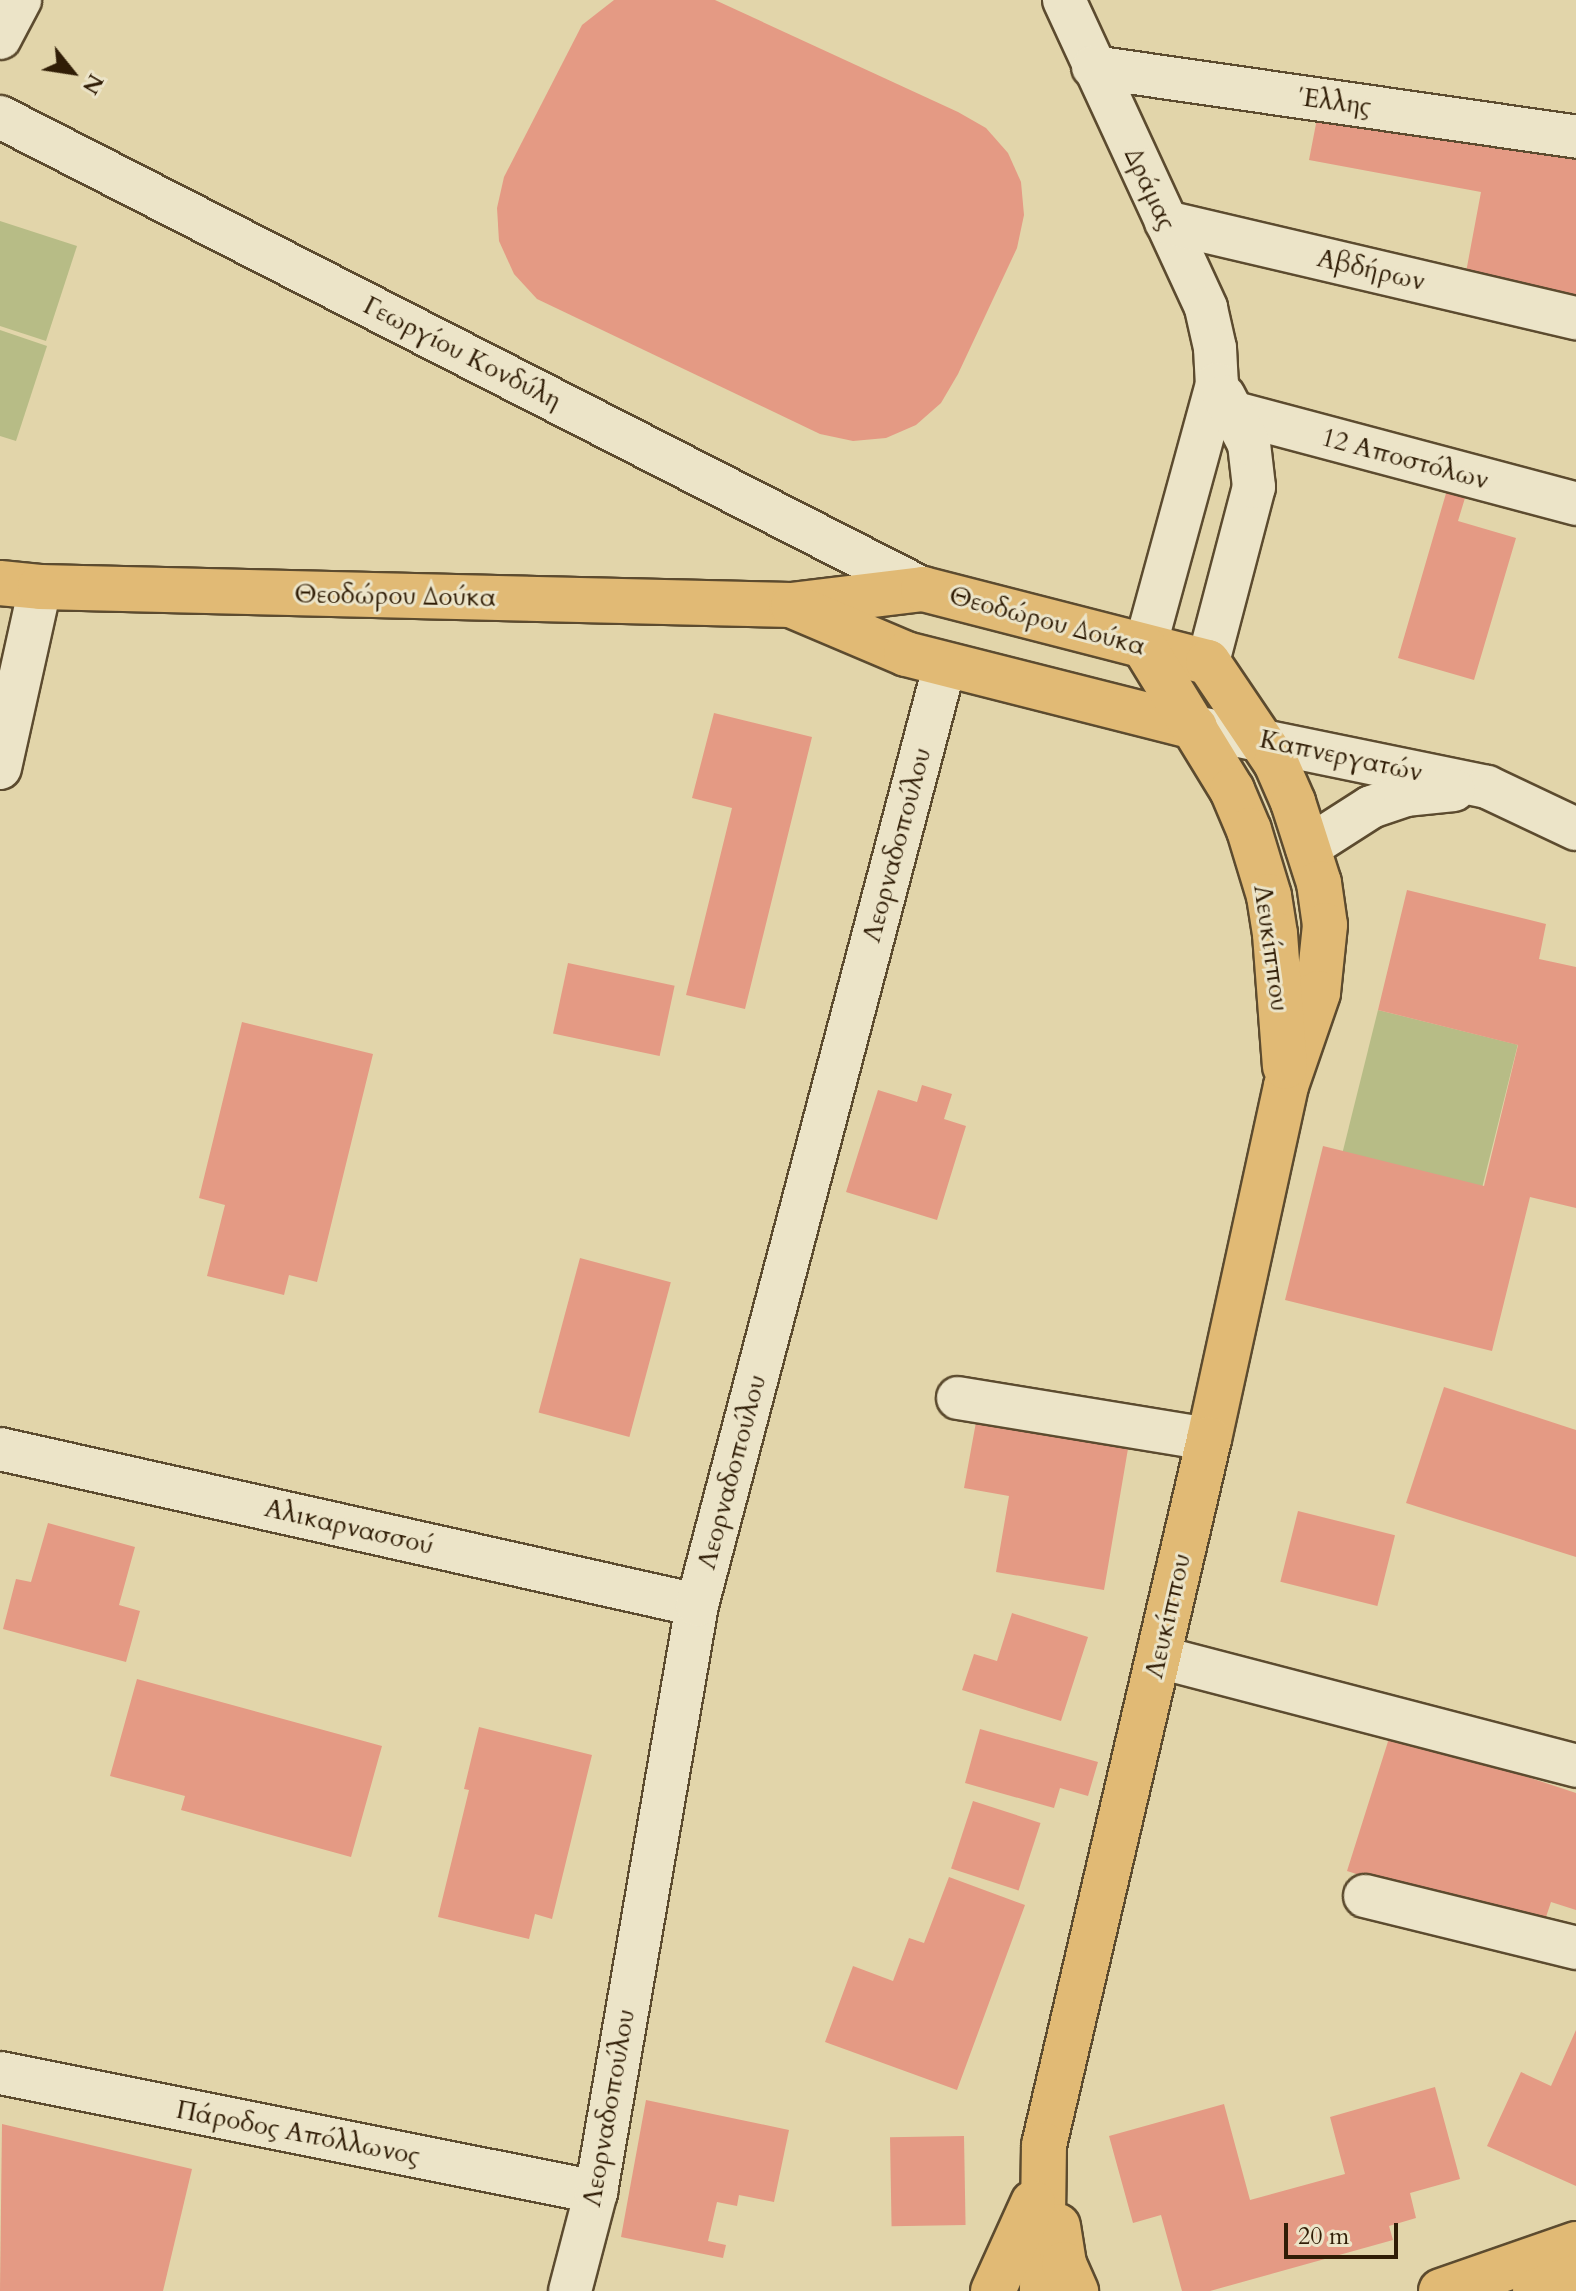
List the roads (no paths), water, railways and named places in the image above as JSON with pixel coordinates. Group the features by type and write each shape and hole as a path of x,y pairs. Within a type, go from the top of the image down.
{"main road":[{"name":"Θεοδώρου Δούκα","path":"20,585 791,605 923,589 1208,662"},
{"name":"Θεοδώρου Δούκα","path":"791,605 906,654 1195,727"},
{"name":"Λευκίππου","path":"1145,648 1232,790 1249,830 1269,896 1286,1086"},
{"name":"Λευκίππου","path":"1061,2282 1043,2164 1209,1439 1286,1086 1318,993 1325,925 1319,883 1293,802 1262,739 1208,662"},
{"path":"993,2291 1043,2164"},
{"path":"1441,2291 1576,2244"},
{"path":"1535,2291 1576,2277"},
{"path":"1061,2282 1106,2291"}],"street":[{"path":"0,38 20,0"},
{"name":"Δράμας","path":"1064,0 1206,308 1226,399 1249,444 1254,487 1208,662"},
{"name":"Έλλης","path":"1093,67 1576,137"},
{"name":"Γεωργίου Κονδύλη","path":"0,117 923,589"},
{"name":"Αβδήρων","path":"1166,222 1576,318"},
{"name":"Δράμας","path":"1145,648 1226,399"},
{"name":"12 Αποστόλων","path":"1226,399 1576,504"},
{"path":"0,768 20,585"},
{"name":"Λεορναδοπούλου","path":"570,2291 596,2192 697,1605 945,664"},
{"name":"Καπνεργατών","path":"1195,727 1487,787 1576,829"},
{"name":"Καπνεργατών","path":"1307,848 1371,807 1405,795 1487,787"},
{"path":"958,1398 1209,1439"},
{"name":"Αλικαρνασσού","path":"0,1449 697,1605"},
{"path":"1159,1657 1576,1766"},
{"path":"1365,1896 1576,1948"},
{"name":"Πάροδος Απόλλωνος","path":"0,2073 596,2192"}]}
